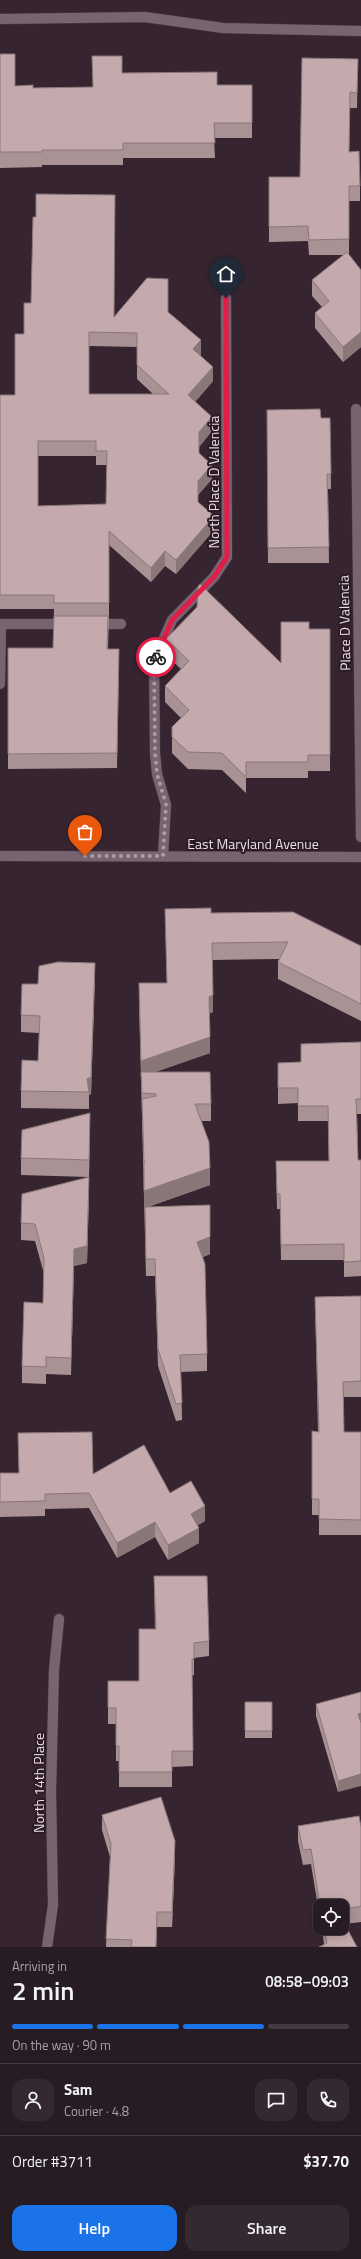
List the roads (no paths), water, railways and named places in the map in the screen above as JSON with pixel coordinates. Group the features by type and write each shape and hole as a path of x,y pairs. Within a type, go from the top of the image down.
{"street":[{"path":"0,18 146,17 230,28 361,31"},
{"name":"North Place D Valencia","path":"163,856 166,804 157,774 155,753 154,661 172,620 214,577 227,557 226,298"},
{"name":"Place D Valencia","path":"356,409 361,837"},
{"path":"0,684 1,624 121,624"},
{"name":"East Maryland Avenue","path":"0,856 361,857"},
{"name":"North 14th Place","path":"47,1947 52,1905 51,1792 54,1670 59,1619"}]}
